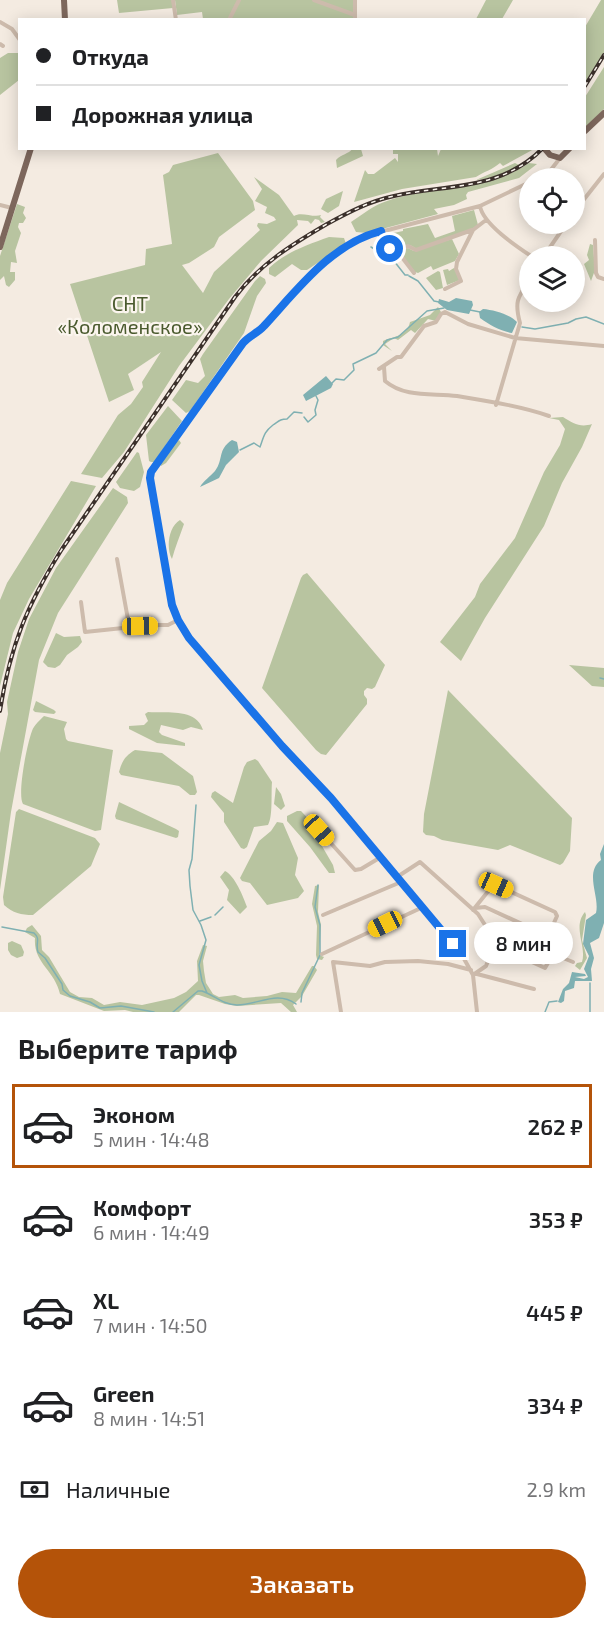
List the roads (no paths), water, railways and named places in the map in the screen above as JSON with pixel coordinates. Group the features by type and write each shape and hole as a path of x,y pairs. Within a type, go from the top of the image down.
{"main road":[{"path":"64,0 65,18"},
{"path":"586,130 604,113"},
{"path":"0,247 30,150"},
{"path":"546,150 550,155 560,158 568,150"}],"street":[{"path":"173,0 176,18"},
{"path":"230,18 239,0"},
{"path":"314,0 355,17 355,0"},
{"path":"0,22 12,29 18,37"},
{"path":"552,168 560,158"},
{"path":"585,198 604,174"},
{"path":"477,1012 473,973 458,951 331,798 282,746 191,640 178,620 172,605 150,478 151,472 246,340 262,328 313,271 361,237 480,206 519,187"},
{"path":"0,205 12,208"},
{"path":"480,206 481,213 486,220 519,247"},
{"path":"396,252 408,246 416,250 473,230 486,220"},
{"path":"445,289 461,280 456,269 457,262 473,230"},
{"path":"381,231 384,243 396,252 414,273"},
{"path":"595,240 596,273 598,277 604,279"},
{"path":"496,404 520,323 516,310 519,296"},
{"path":"549,416 456,396 408,394 385,381 381,368 397,357 401,357 424,326 436,322 445,312 468,324 515,338 604,346"},
{"path":"117,559 129,625"},
{"path":"81,602 85,632 123,628 129,625 168,626 178,620"},
{"path":"319,830 355,870 381,857"},
{"path":"398,877 420,862 474,909 493,944 486,966 473,973"},
{"path":"323,915 401,882"},
{"path":"494,884 555,912 557,916 548,934 484,907 474,909 494,884"},
{"path":"322,954 421,908"},
{"path":"493,944 545,968 553,954 573,962"},
{"path":"342,1012 333,962 361,966 385,962 418,961 448,964 534,989"}],"water":[{"path":"456,298 472,301 473,305 469,314 447,310 438,303 439,299 449,302"},
{"path":"483,309 492,310 514,319 517,322 512,333 503,331 480,318 479,312"},
{"path":"326,376 333,384 331,388 306,401 303,395"},
{"path":"232,440 237,442 239,452 226,465 219,478 200,487 215,471 224,447"},
{"path":"604,844 604,923 599,938 590,943 594,958 591,969 592,981 575,981 574,988 565,991 564,1001 561,1003 558,1002 563,989 569,983 572,972 586,976 575,977 584,979 588,977 584,969 589,956 583,944 586,920 596,913 593,878 596,865 601,860 600,854"}],"waterway":[{"path":"371,247 394,261 405,275 408,275"},
{"path":"409,276 418,281 434,301 439,302"},
{"path":"332,383 336,379 344,380 354,370 353,364 376,353 387,340 398,337 427,311 444,308"},
{"path":"470,310 480,312"},
{"path":"522,327 535,329 586,317 604,324"},
{"path":"304,417 308,422 316,415 318,400 316,396"},
{"path":"240,450 254,443 260,447 263,437 273,425 287,419 294,412 302,413"},
{"path":"600,678 604,679"},
{"path":"196,805 192,859 189,870 193,910 206,940 199,965 207,993"},
{"path":"301,1002 302,993 320,955 320,925 315,907 318,885"},
{"path":"215,915 223,907"},
{"path":"200,921 211,917"},
{"path":"2,927 34,933 37,937 38,952 45,958 62,984 63,990 70,996 90,1002 100,1008 121,1006 154,1012"},
{"path":"590,983 590,1012"},
{"path":"173,1012 198,991 232,1005 275,998 282,998 296,1004"},
{"path":"545,1012 549,1002 557,1001"}],"railway":[{"path":"586,84 604,55"},
{"path":"0,711 15,646 30,608 50,569 245,285 277,256 327,224 360,207 394,196 492,179 527,162 541,150"}],"park label":[{"name":"СНТ «Коломенское»","path":"130,316"}]}
